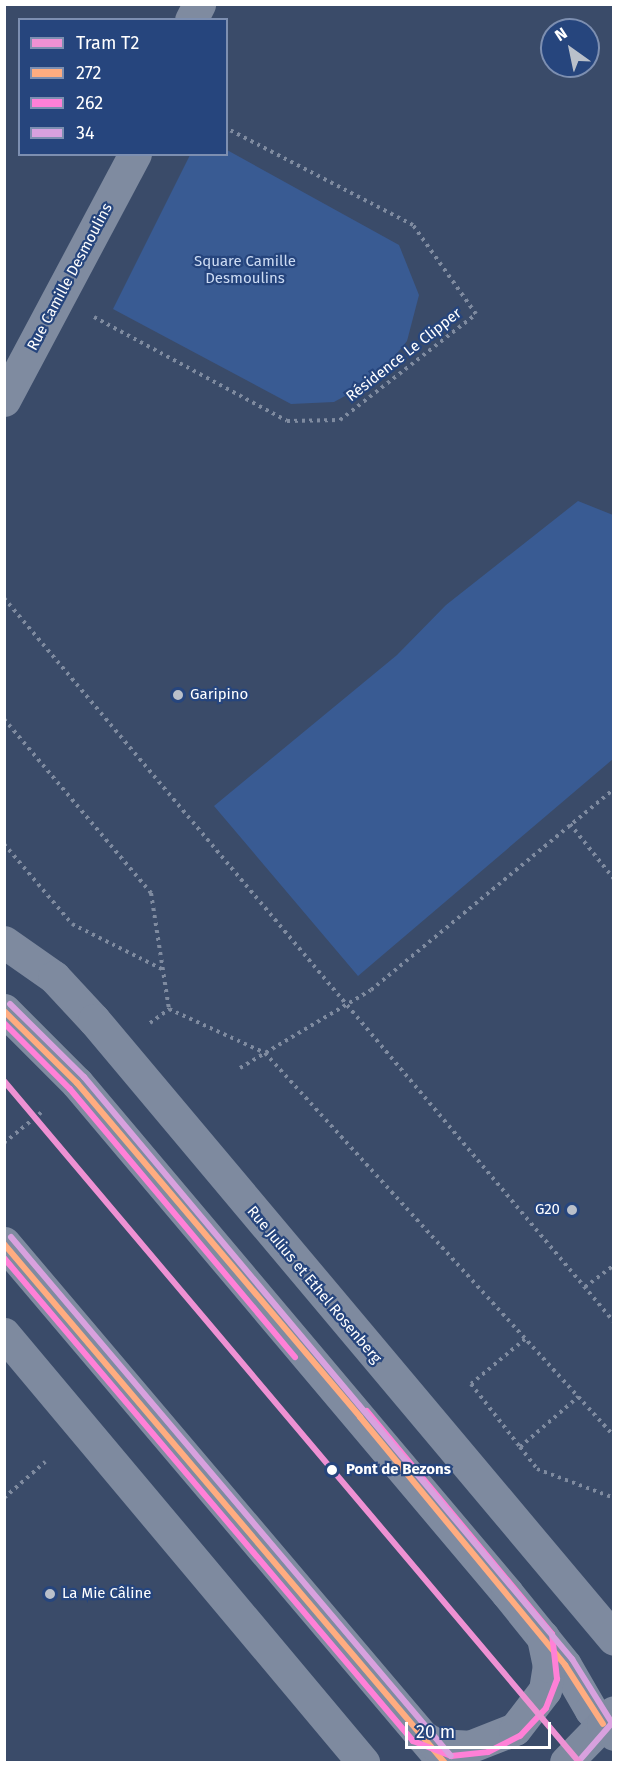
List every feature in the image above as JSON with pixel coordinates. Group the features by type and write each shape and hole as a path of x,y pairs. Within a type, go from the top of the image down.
{"main road":[{"name":"Rue Julius et Ethel Rosenberg","path":"4,942 54,977 87,1012 614,1639"},
{"path":"4,1335 363,1762"},
{"path":"566,1762 610,1723"}],"street":[{"path":"192,18 199,4"},
{"name":"Rue Camille Desmoulins","path":"4,400 134,156"},
{"path":"10,1018 77,1083 543,1637 610,1723"},
{"path":"4,1244 444,1762"},
{"path":"420,1735 436,1744 469,1747 515,1729 545,1690 549,1666 543,1637"}],"path":[{"name":"Résidence Le Clipper","path":"59,299 287,421 340,420 476,314 413,225 228,129"},
{"path":"4,598 350,1003 614,1322"},
{"path":"4,719 151,893 169,1009 265,1053 614,1436"},
{"path":"240,1068 350,1003 614,789"},
{"path":"570,824 614,879"},
{"path":"4,844 72,924 163,970"},
{"path":"4,1143 49,1107"},
{"path":"585,1287 614,1265"},
{"path":"525,1340 471,1384 537,1470 614,1498"},
{"path":"520,1447 578,1397"},
{"path":"4,1498 45,1462"}],"green space":[{"name":"Square Camille Desmoulins","path":"228,151 399,245 419,295 407,341 376,379 334,402 291,404 113,309 190,156 228,156"},
{"path":"578,501 613,515 613,759 358,976 214,806 397,655 446,605"}],"tram line":[{"name":"T2","path":"4,1081 579,1762"}],"transit line":[{"name":"34","path":"10,1004 84,1077 572,1659 612,1723 578,1762"},
{"name":"272","path":"4,1011 77,1083 360,1417 565,1665 603,1724"},
{"name":"262","path":"4,1023 70,1089 295,1357"},
{"name":"34","path":"11,1237 451,1756"},
{"name":"272","path":"4,1244 444,1762"},
{"name":"262","path":"4,1258 413,1741 451,1756 488,1752 520,1736 546,1708 557,1679 552,1634 367,1411"}],"place":[{"name":"Garipino","path":"178,695"},
{"name":"G20","path":"572,1210"},
{"name":"Pont de Bezons","path":"332,1470"},
{"name":"La Mie Câline","path":"50,1594"}]}
